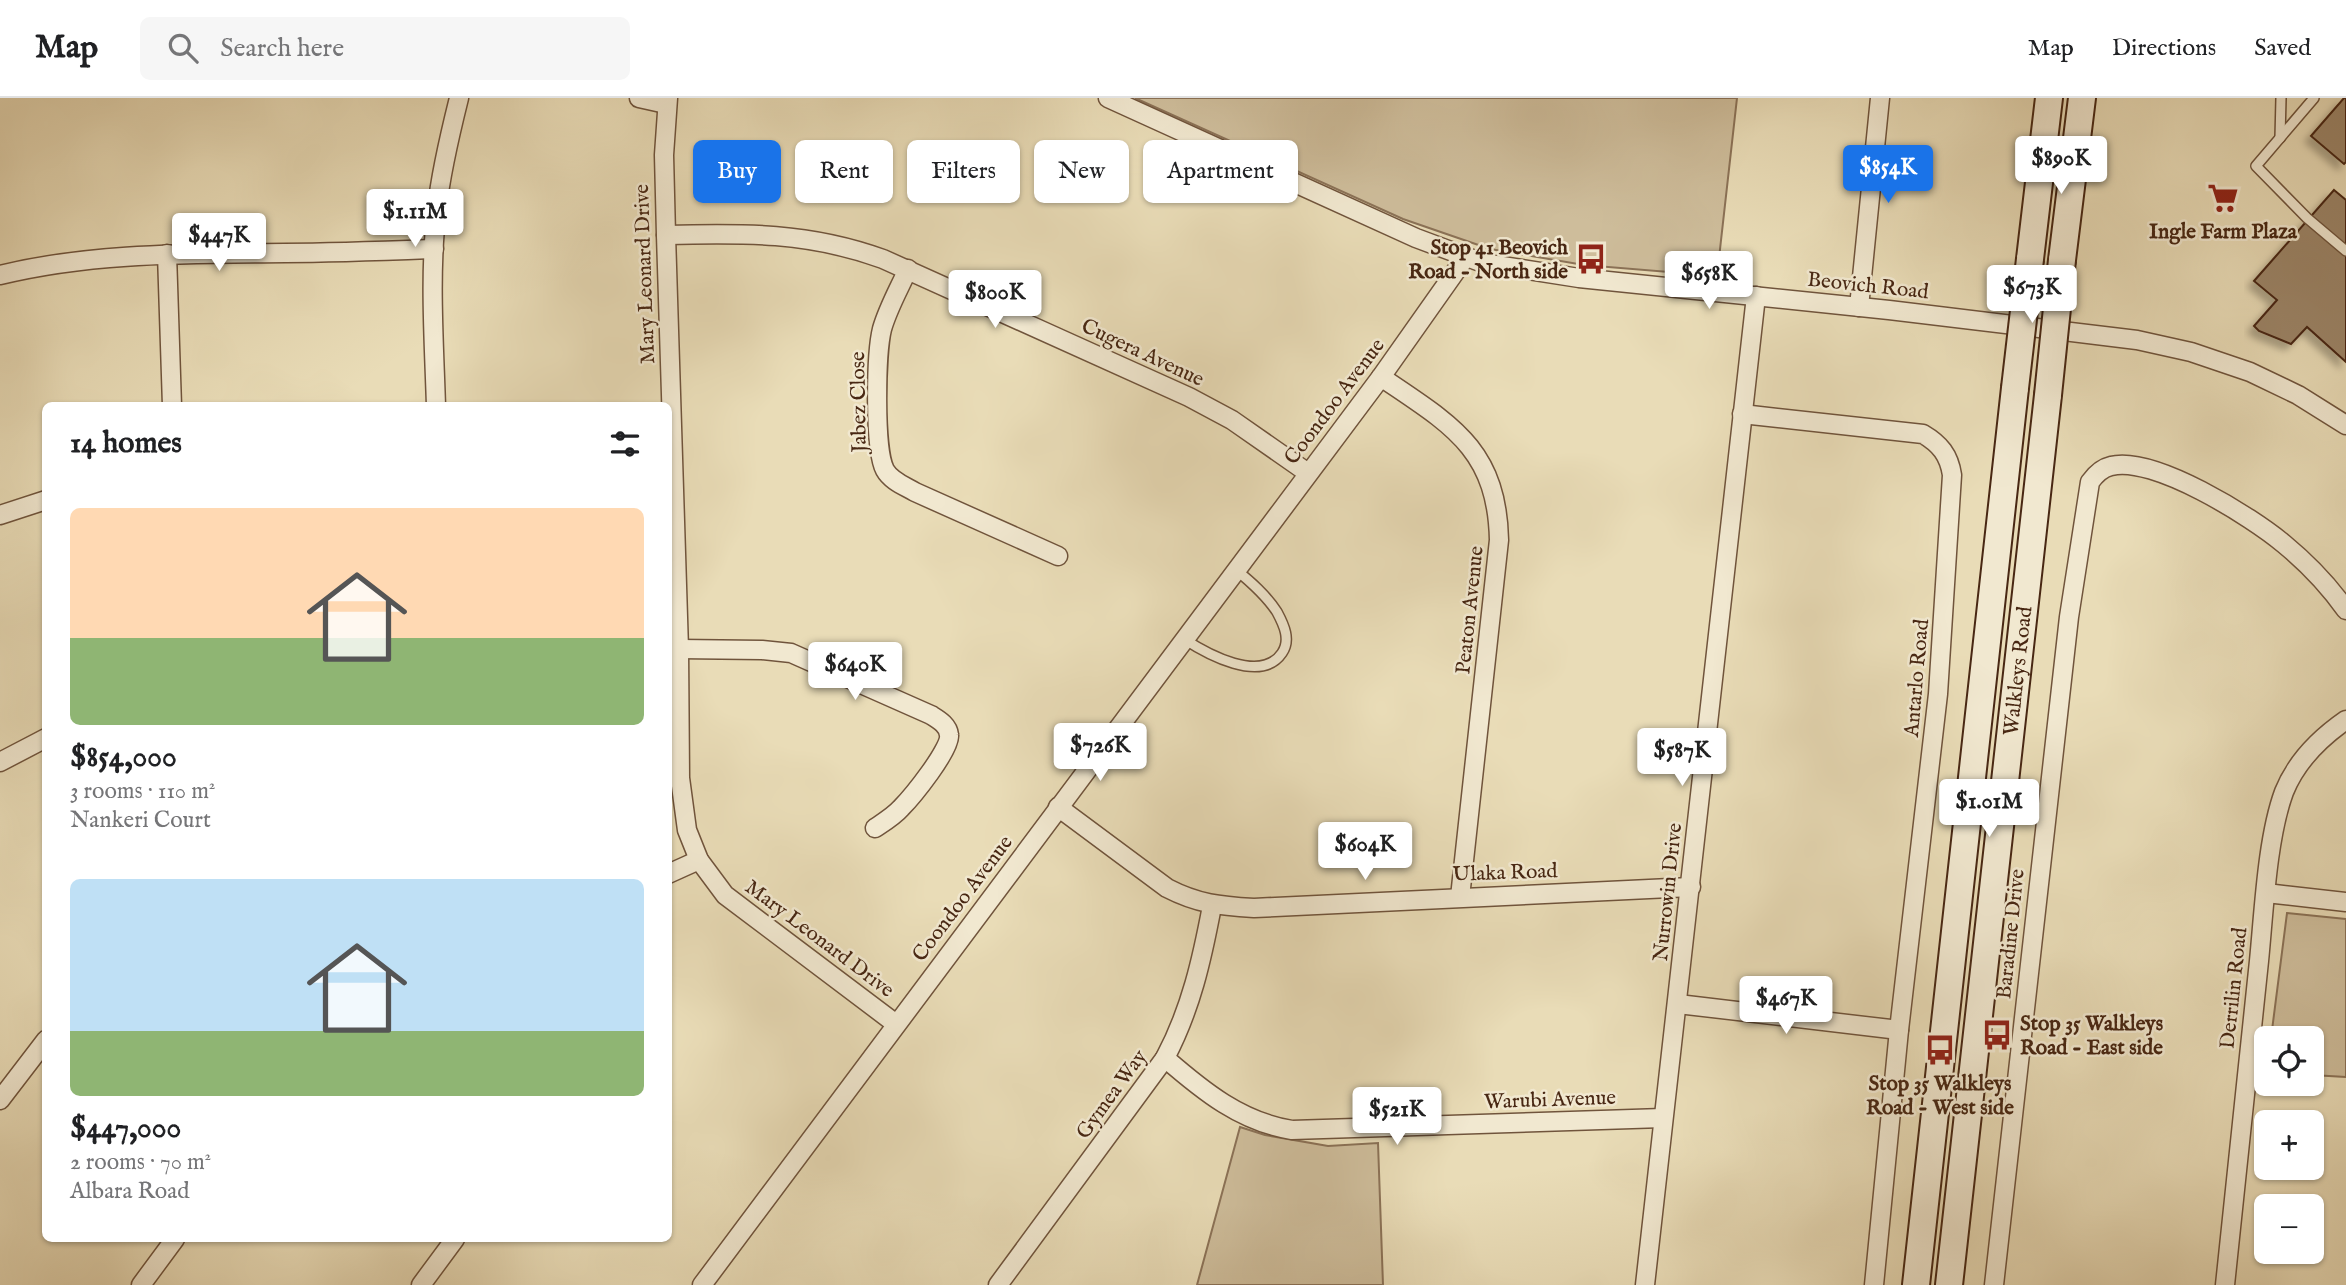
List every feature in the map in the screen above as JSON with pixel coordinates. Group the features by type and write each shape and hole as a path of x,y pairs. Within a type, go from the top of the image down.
{"main road":[{"name":"Walkleys Road","path":"1916,1285 2049,98"},
{"name":"Walkleys Road","path":"1949,1285 2082,98"}],"street":[{"path":"436,402 434,249 439,192 459,98"},
{"path":"639,98 667,101"},
{"name":"Beovich Road","path":"1108,98 1465,258 1534,272 1859,307 2165,346 2250,372 2298,396 2346,425"},
{"path":"1859,307 1880,98"},
{"name":"Mary Leonard Drive","path":"667,101 664,155 671,402"},
{"name":"Cugera Avenue","path":"666,235 754,234 811,239 860,250 1189,397 1232,420 1308,473"},
{"path":"0,275 88,260 167,254 343,253 434,249"},
{"path":"167,254 172,402"},
{"name":"Coondoo Avenue","path":"702,1285 1381,377 1465,258"},
{"name":"Jabez Close","path":"908,270 888,314 878,352 879,431 883,468 896,482 915,492 1058,556"},
{"name":"Nurrowin Drive","path":"1645,1285 1756,296"},
{"name":"Peaton Avenue","path":"1381,377 1427,409 1469,446 1488,474 1499,519 1499,540 1460,897"},
{"name":"Antarlo Road","path":"1742,414 1923,434 1940,446 1951,464 1952,494 1944,638 1899,1030 1874,1285"},
{"name":"Mary Leonard Drive","path":"672,426 682,799 687,830 699,860 715,884 736,905 896,1024"},
{"name":"Baradine Drive","path":"1994,1285 2069,617 2090,482 2101,470 2110,466 2129,466 2176,479 2212,496 2244,514 2284,543 2310,568 2346,610"},
{"path":"0,515 42,501"},
{"path":"679,649 791,653 932,715 947,726 947,748 907,802 875,828"},
{"name":"Derrilin Road","path":"2225,1285 2274,834 2285,791 2311,750 2346,720"},
{"path":"0,762 42,740"},
{"name":"Ulaka Road","path":"1058,807 1167,888 1212,906 1254,908 1691,887"},
{"path":"672,872 699,860"},
{"path":"2266,893 2346,902"},
{"name":"Gymea Way","path":"1001,1284 1165,1058 1178,1034 1195,987 1212,906"},
{"path":"1678,1004 1899,1030"},
{"path":"0,1100 42,1045"},
{"name":"Warubi Avenue","path":"1165,1058 1200,1088 1227,1106 1259,1122 1292,1130 1663,1118"},
{"path":"141,1285 173,1242"},
{"path":"421,1285 453,1242"}],"lane":[{"path":"2280,138 2281,98"},
{"path":"2314,98 2256,166 2307,218 2346,251"},
{"path":"1184,639 1212,654 1254,668 1275,661 1281,655 1287,636 1278,614 1258,589 1235,569"}],"shaded area":[{"path":"1135,98 1737,98 1717,276 1584,265 1490,249 1403,219 1298,172 1298,140 1228,140"},
{"path":"2287,913 2346,919 2346,1077 2324,1076 2324,1026 2273,1026"},
{"path":"1240,1127 1265,1135 1328,1146 1378,1143 1383,1285 1197,1285"}],"building":[{"path":"2344,98 2346,162 2344,164 2311,136"},
{"path":"2334,190 2346,200 2346,362 2307,327 2291,344 2259,331 2254,326 2277,300 2254,281"}],"place":[{"name":"Ingle Farm Plaza","path":"2223,198"},
{"name":"Stop 41 Beovich Road - North side","path":"1591,259"},
{"name":"Stop 35 Walkleys Road - East side","path":"1997,1035"},
{"name":"Stop 35 Walkleys Road - West side","path":"1940,1050"}]}
